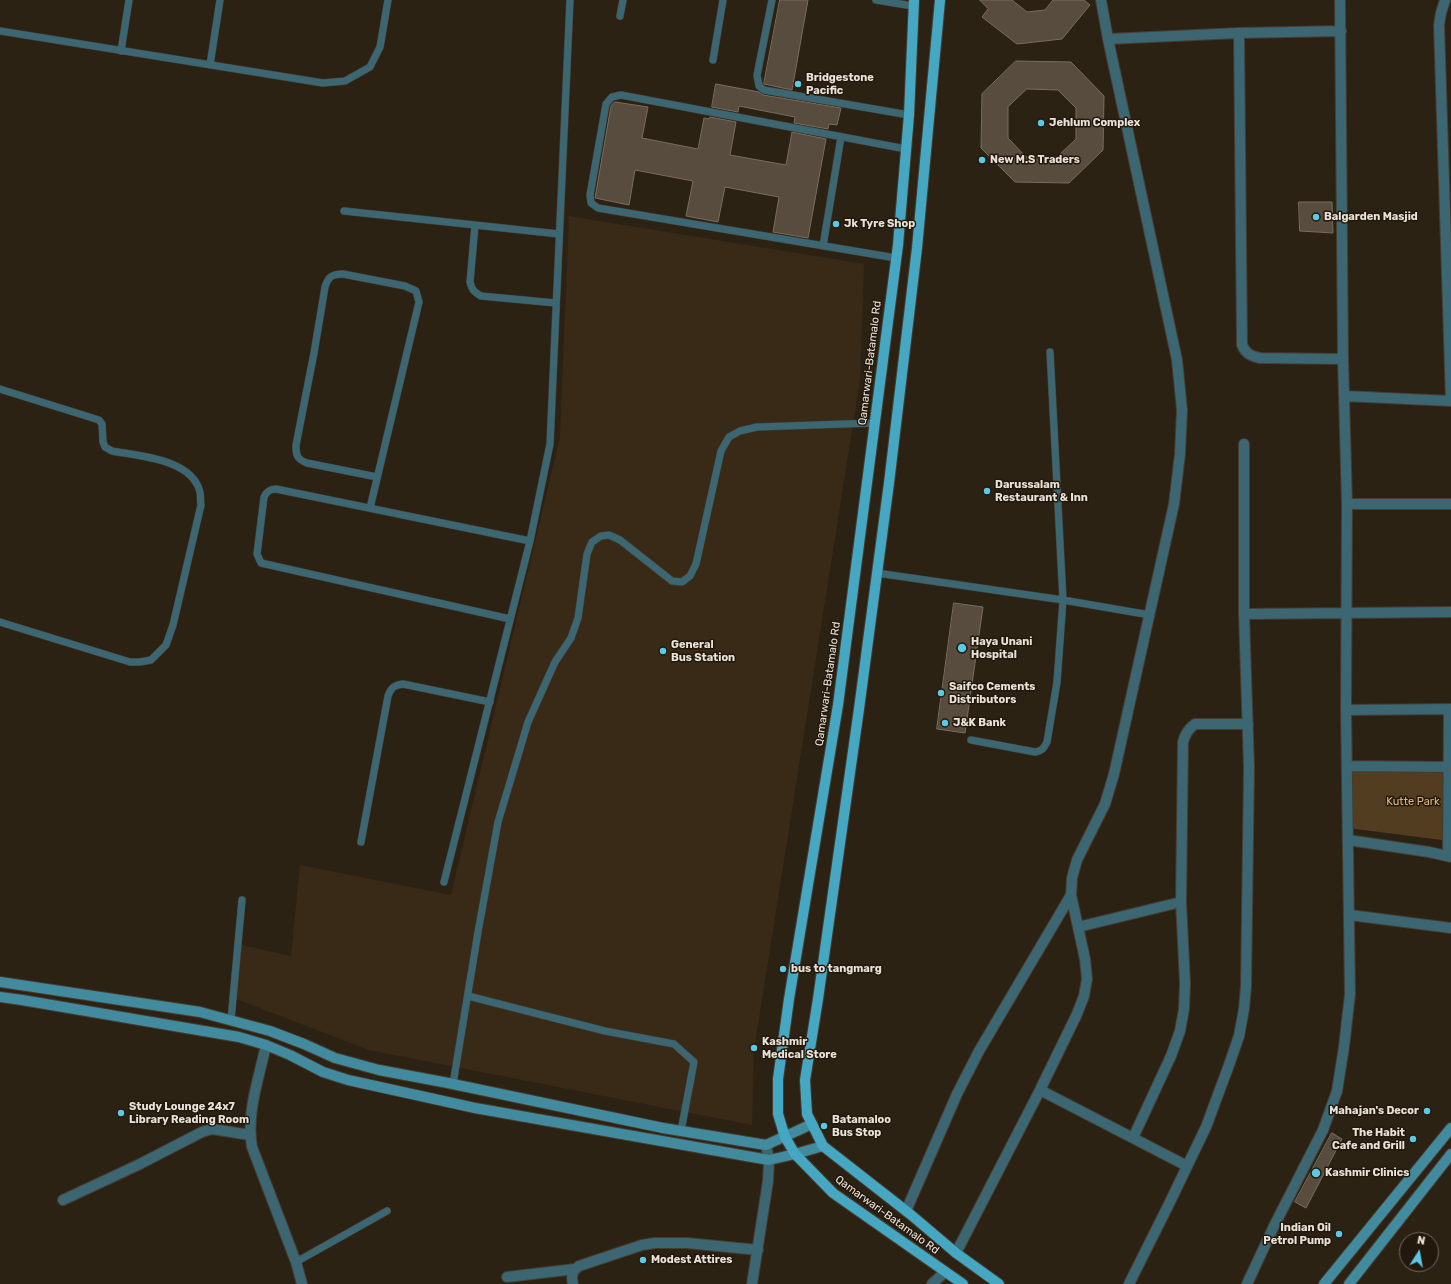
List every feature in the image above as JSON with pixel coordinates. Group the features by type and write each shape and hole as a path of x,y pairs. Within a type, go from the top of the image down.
{"main road":[{"name":"Qamarwari-Batamalo Rd","path":"940,0 916,248 877,573 818,999 805,1080 807,1114 823,1146 956,1253 999,1284"},
{"name":"Qamarwari-Batamalo Rd","path":"914,3 909,115 896,258 838,706 778,1079 778,1114 785,1137 795,1154 833,1193 963,1284"}],"street":[{"path":"956,1253 1040,1090 1077,1014 1084,996 1087,979 1085,959 1071,895 1072,878 1077,860 1104,804 1114,774 1174,504 1180,454 1182,410 1177,360 1108,39 1101,0"},
{"path":"1247,1284 1274,1226 1323,1130 1337,1091 1350,994 1346,710 1347,504 1343,359 1342,31 1340,0"},
{"path":"1344,396 1451,401 1439,25 1440,14 1445,0"},
{"path":"1108,39 1239,33 1342,31"},
{"path":"1239,33 1242,345 1245,352 1251,356 1260,358 1343,359"},
{"path":"1129,1284 1206,1127 1239,1036 1244,1009 1246,986 1249,767 1244,614 1244,444"},
{"path":"1347,504 1451,504"},
{"path":"1244,614 1451,612"},
{"path":"1346,710 1450,709 1450,856 1348,840"},
{"path":"1133,1138 1171,1056 1180,1031 1184,1009 1185,983 1181,902 1184,736 1195,724 1248,724"},
{"path":"1347,766 1449,768"},
{"path":"908,1213 957,1094 979,1051 1071,895"},
{"path":"1078,927 1181,902"},
{"path":"1350,915 1451,928"},
{"path":"0,982 200,1012 270,1031 335,1058 379,1070 663,1128 766,1145 812,1124"},
{"path":"0,997 239,1037 266,1045 290,1055 323,1072 348,1080 475,1108 769,1160 823,1146"},
{"path":"266,1045 252,1109 250,1135 252,1147 296,1262 302,1284"},
{"path":"1040,1090 1187,1166"},
{"path":"1324,1284 1451,1128"},
{"path":"63,1200 138,1165 202,1132 212,1129 250,1135"},
{"path":"752,1284 758,1250 769,1160 766,1145"},
{"path":"1349,1284 1451,1154"},
{"path":"573,1284 572,1274 579,1266 655,1242 687,1243 758,1250"},
{"path":"507,1277 575,1269"},
{"path":"932,1284 946,1272"}],"lane":[{"path":"122,51 129,0"},
{"path":"210,65 220,0"},
{"path":"0,31 323,83 345,81 370,67 380,47 388,0"},
{"path":"444,882 530,541 550,444 570,0"},
{"path":"620,16 623,0"},
{"path":"713,60 723,0"},
{"path":"772,0 757,75 759,86 764,90 909,115"},
{"path":"876,0 914,3"},
{"path":"896,258 598,208 592,203 590,194 606,104 612,97 621,95 906,149"},
{"path":"823,246 841,136"},
{"path":"344,211 559,234"},
{"path":"475,225 470,282 475,293 481,296 556,303"},
{"path":"370,508 419,302 416,291 405,286 342,274 332,275 325,287 296,445 296,454 299,460 307,463 377,477"},
{"path":"971,740 1035,752 1040,752 1044,748 1046,742 1056,682 1063,600 1050,352"},
{"path":"0,389 99,420 102,424 103,442 105,447 112,451 161,461 183,468 192,478 200,492 201,505 166,644 151,660 130,662 0,622"},
{"path":"453,1084 498,822 528,722 555,662 571,638 578,618 587,554 592,542 601,536 609,535 620,540 672,581 682,582 690,576 696,564 721,451 729,437 740,431 757,427 874,423"},
{"path":"510,619 261,563 257,554 264,497 271,489 530,541"},
{"path":"877,573 1063,600 1150,615"},
{"path":"360,842 388,696 391,689 396,685 403,684 490,702"},
{"path":"231,1020 242,900"},
{"path":"468,996 605,1031 674,1044 694,1062 681,1131"},
{"path":"296,1262 387,1211"}],"shaded area":[{"name":"General Bus Station","path":"569,216 864,264 860,380 754,1050 752,1125 369,1050 231,997 236,944 291,956 300,865 451,895 560,437"}],"green space":[{"name":"Kutte Park","path":"1347,766 1449,767 1449,841 1348,828"}],"building":[{"path":"780,0 808,0 792,90 764,84"},
{"path":"980,0 1012,0 1027,12 1045,10 1053,0 1084,0 1090,5 1062,39 1017,44 982,17 988,9"},
{"path":"1016,61 1071,62 1104,96 1103,150 1069,183 1015,182 981,148 982,94","holes":["1027,89 1058,90 1076,108 1076,139 1057,157 1026,157 1008,138 1008,107"]},
{"path":"716,84 759,92 763,95 841,108 837,125 829,124 828,129 794,123 795,117 739,106 738,112 712,107"},
{"path":"615,102 648,107 642,138 698,149 704,118 709,119 710,117 736,122 730,155 786,165 792,132 826,139 808,238 773,232 779,197 725,187 718,222 686,216 693,181 635,170 629,205 595,198 611,106"},
{"name":"Balgarden Masjid","path":"1299,202 1332,202 1333,233 1300,231"},
{"path":"954,603 983,607 965,733 937,729"},
{"path":"1332,1133 1342,1139 1306,1208 1295,1202"}],"place":[{"name":"Bridgestone Pacific","path":"798,84"},
{"name":"Jehlum Complex","path":"1041,123"},
{"name":"New M.S Traders","path":"982,160"},
{"name":"Balgarden Masjid","path":"1316,217"},
{"name":"Jk Tyre Shop","path":"836,224"},
{"name":"Darussalam Restaurant & Inn","path":"987,491"},
{"name":"Haya Unani Hospital","path":"962,648"},
{"name":"General Bus Station","path":"663,651"},
{"name":"Saifco Cements Distributors","path":"941,693"},
{"name":"J&K Bank","path":"945,723"},
{"name":"bus to tangmarg","path":"783,969"},
{"name":"Kashmir Medical Store","path":"754,1048"},
{"name":"Mahajan's Decor","path":"1427,1111"},
{"name":"Study Lounge 24x7 Library Reading Room","path":"121,1113"},
{"name":"Batamaloo Bus Stop","path":"824,1126"},
{"name":"The Habit Cafe and Grill","path":"1413,1139"},
{"name":"Kashmir Clinics","path":"1316,1173"},
{"name":"Indian Oil Petrol Pump","path":"1339,1234"},
{"name":"Modest Attires","path":"643,1260"}]}
